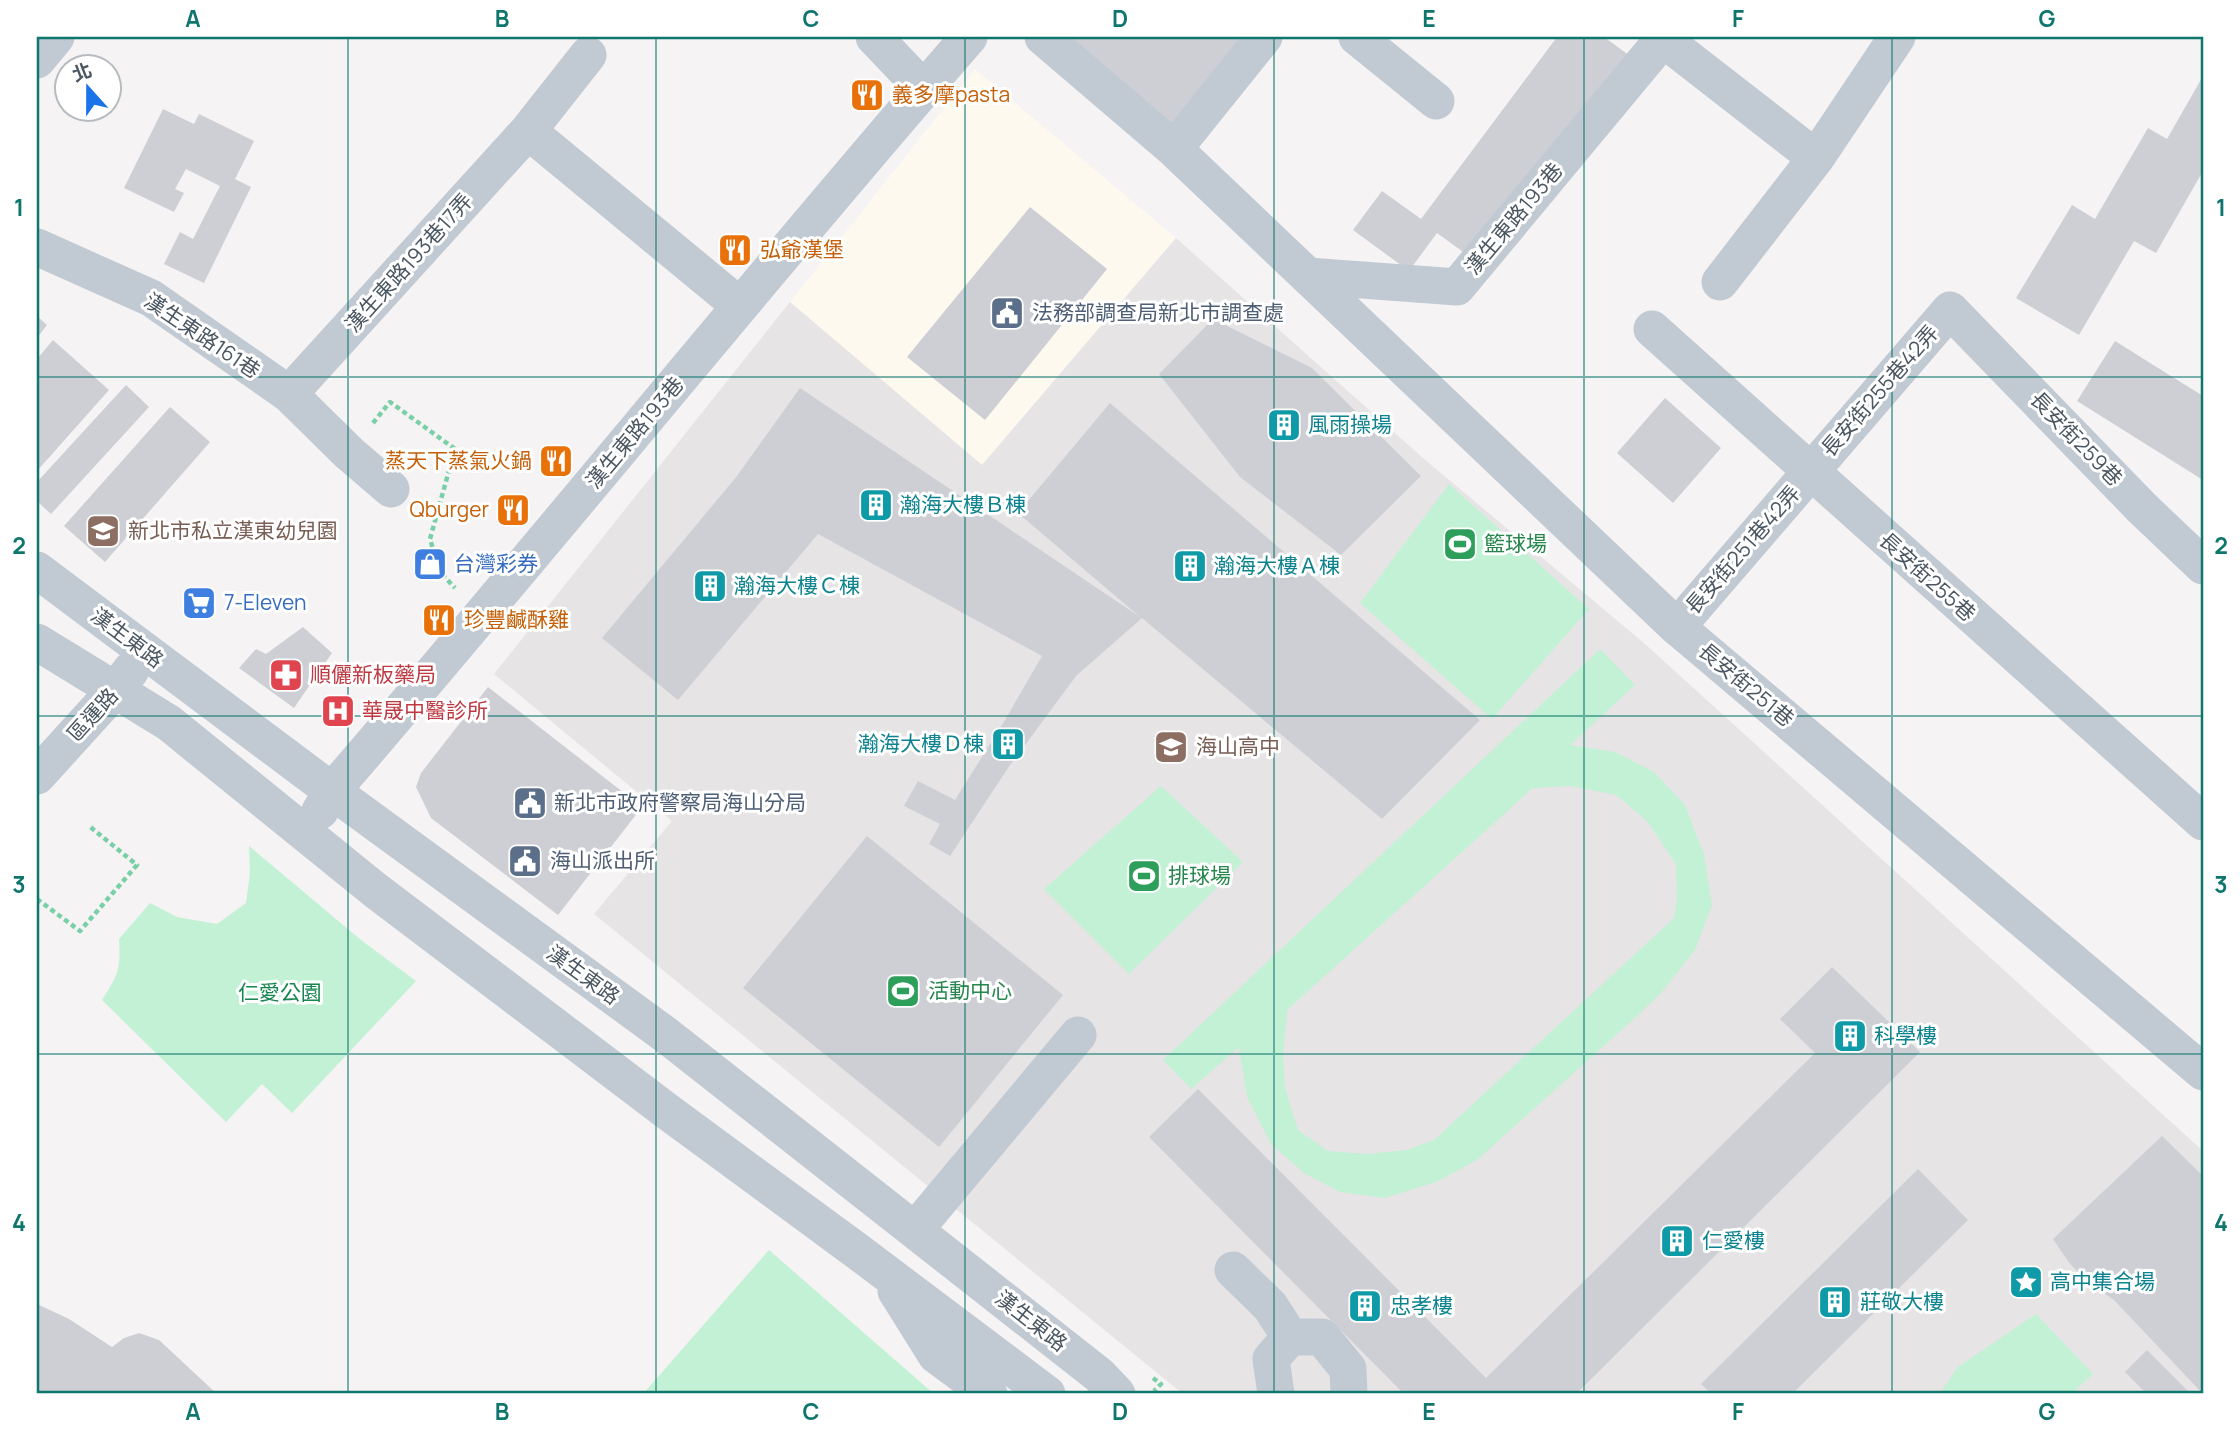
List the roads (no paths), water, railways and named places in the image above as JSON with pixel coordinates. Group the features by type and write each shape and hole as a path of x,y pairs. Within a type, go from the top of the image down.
{"street":[{"path":"37,60 56,37"},
{"path":"874,37 914,79"},
{"name":"漢生東路193巷","path":"307,833 332,791 483,616 740,306 969,37"},
{"path":"1042,37 1174,149 1308,276"},
{"path":"1174,149 1264,37"},
{"path":"1357,37 1436,101"},
{"path":"1720,282 1816,158 1897,37"},
{"name":"漢生東路193巷","path":"1308,276 1457,287 1663,38 1816,158"},
{"name":"漢生東路193巷17弄","path":"289,394 528,131 588,55"},
{"path":"528,131 740,306"},
{"name":"漢生東路161巷","path":"37,247 151,298 289,394 349,453 391,489"},
{"name":"長安街251巷","path":"1308,276 1677,627 2203,1072"},
{"name":"長安街255巷42弄","path":"1810,472 1951,310"},
{"name":"長安街259巷","path":"1951,310 2141,507 2203,566"},
{"name":"長安街255巷","path":"1652,330 2203,822"},
{"name":"長安街251巷42弄","path":"1677,627 1810,472"},
{"name":"漢生東路","path":"37,570 332,791 666,1035 1099,1375 1117,1394"},
{"path":"37,642 169,723 375,890 1047,1394"},
{"name":"區運路","path":"37,776 116,689 145,651"},
{"path":"915,1230 1078,1035"},
{"path":"1233,1270 1270,1306 1290,1336"},
{"path":"885,1272 936,1355 989,1394"},
{"path":"1276,1394 1271,1359 1290,1336"},
{"path":"1290,1336 1322,1337 1348,1369 1349,1394"}],"place":[{"name":"義多摩pasta","path":"867,95"},
{"name":"弘爺漢堡","path":"735,250"},
{"name":"法務部調查局新北市調查處","path":"1007,313"},
{"name":"風雨操場","path":"1284,425"},
{"name":"蒸天下蒸氣火鍋","path":"556,461"},
{"name":"瀚海大樓Ｂ棟","path":"876,505"},
{"name":"Qburger","path":"513,510"},
{"name":"新北市私立漢東幼兒園","path":"103,531"},
{"name":"籃球場","path":"1460,544"},
{"name":"台灣彩券","path":"430,564"},
{"name":"瀚海大樓Ａ棟","path":"1190,566"},
{"name":"瀚海大樓Ｃ棟","path":"710,586"},
{"name":"7-Eleven","path":"199,603"},
{"name":"珍豐鹹酥雞","path":"439,620"},
{"name":"順儷新板藥局","path":"286,675"},
{"name":"華晟中醫診所","path":"338,711"},
{"name":"瀚海大樓Ｄ棟","path":"1008,744"},
{"name":"海山高中","path":"1171,747"},
{"name":"新北市政府警察局海山分局","path":"530,803"},
{"name":"海山派出所","path":"525,861"},
{"name":"排球場","path":"1144,876"},
{"name":"活動中心","path":"903,991"},
{"name":"科學樓","path":"1850,1036"},
{"name":"仁愛樓","path":"1677,1241"},
{"name":"高中集合場","path":"2026,1282"},
{"name":"莊敬大樓","path":"1835,1302"},
{"name":"忠孝樓","path":"1365,1306"}],"park label":[{"name":"仁愛公園","path":"280,993"}]}
